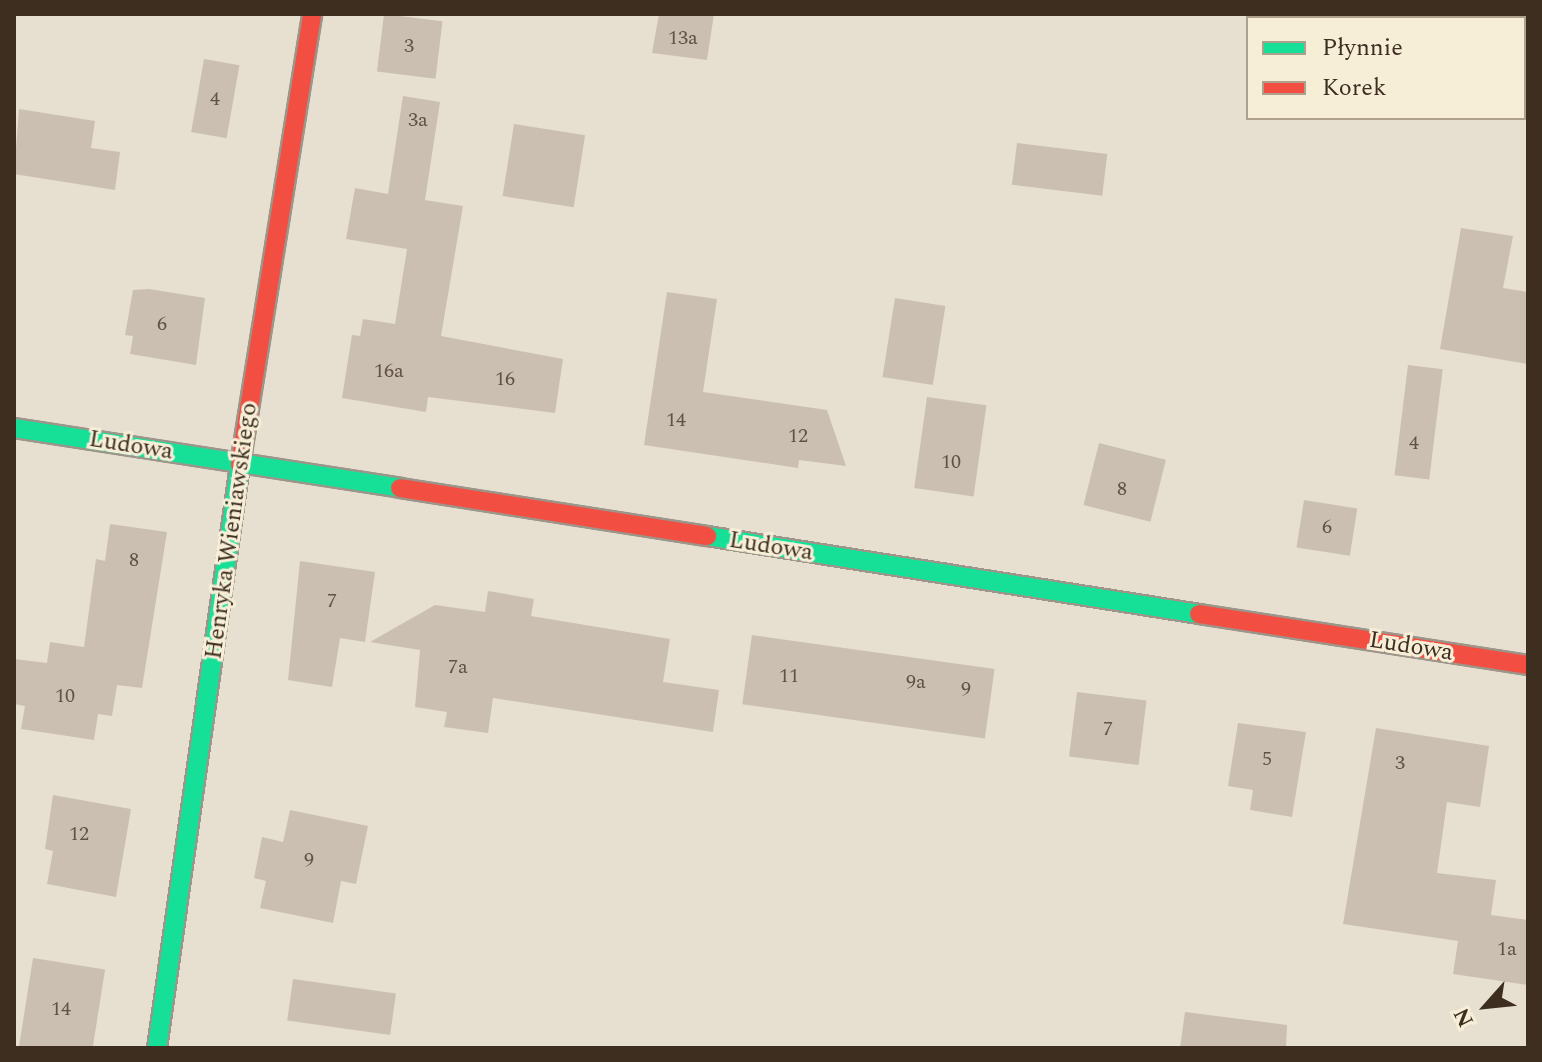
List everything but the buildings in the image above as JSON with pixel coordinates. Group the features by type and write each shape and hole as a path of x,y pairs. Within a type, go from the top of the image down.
{"street":[{"name":"Henryka Wieniawskiego","path":"157,1048 240,464 312,14"},
{"name":"Ludowa","path":"14,428 1528,665"}],"traffic: fast":[{"path":"14,428 400,488"},
{"path":"157,1048 240,465"},
{"path":"707,536 1199,614"}],"traffic: jam":[{"path":"240,465 312,14"},
{"path":"400,488 707,536"},
{"path":"1199,614 1528,665"}]}
